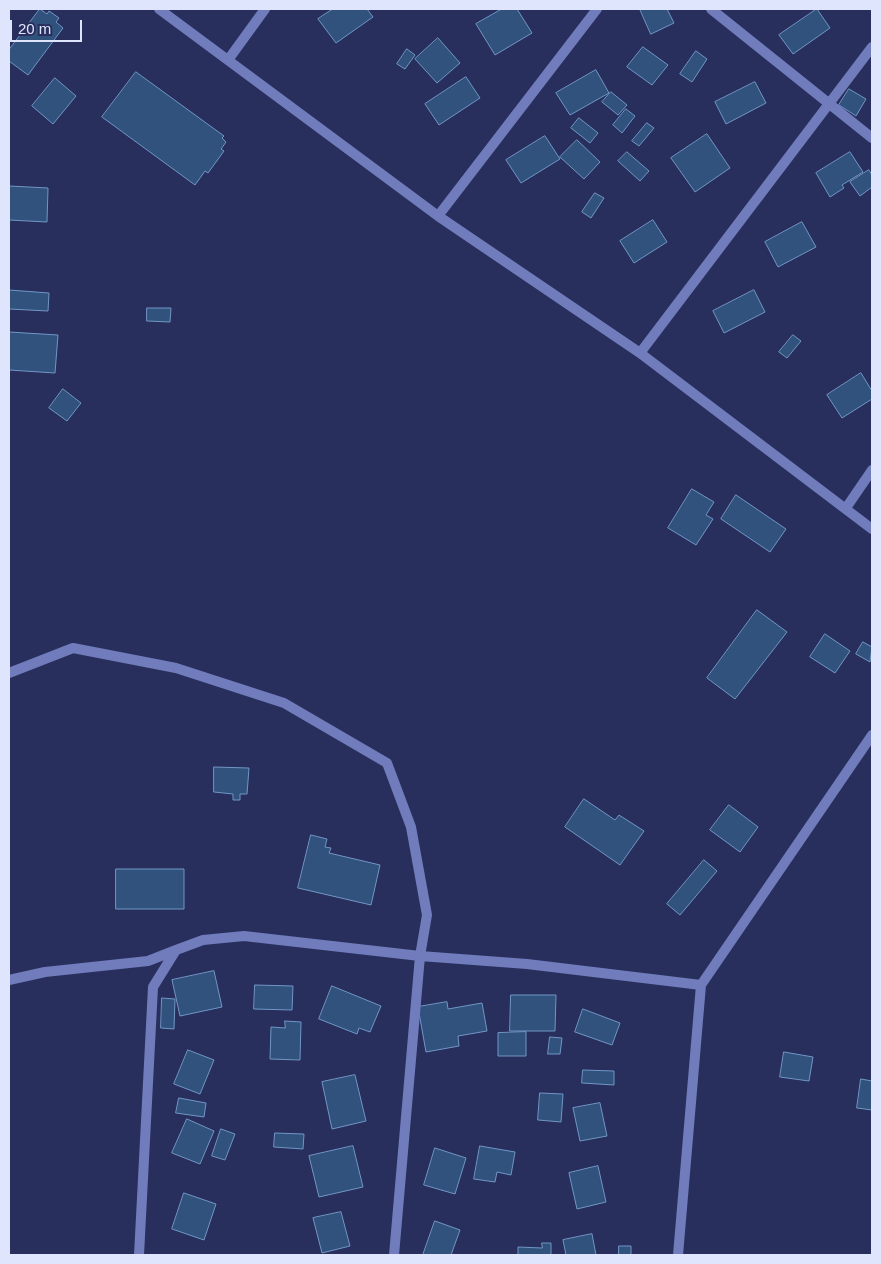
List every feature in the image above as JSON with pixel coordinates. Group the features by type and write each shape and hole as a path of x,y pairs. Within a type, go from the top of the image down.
{"street":[{"path":"159,9 438,216 640,353 872,529"},
{"path":"228,60 265,9"},
{"path":"438,216 597,9"},
{"path":"710,9 872,138"},
{"path":"640,353 872,47"},
{"path":"846,508 872,470"},
{"path":"9,673 72,648 176,668 284,702 387,763 411,827 427,915 420,956 394,1255"},
{"path":"678,1255 701,985 872,735"},
{"path":"9,980 45,972 148,961 203,940 244,936 420,956 527,964 701,985"},
{"path":"139,1255 153,987 176,950"}],"building":[{"path":"40,9 47,14 49,11 59,18 56,22 63,28 28,75 9,61 9,50"},
{"path":"333,9 367,9 373,17 336,43 318,19"},
{"path":"502,9 517,9 532,33 495,55 476,24"},
{"path":"640,9 667,9 674,23 651,34"},
{"path":"817,9 830,28 793,54 779,35"},
{"path":"438,38 460,63 437,83 415,59"},
{"path":"643,47 668,65 652,85 627,67"},
{"path":"407,49 415,55 405,69 397,64"},
{"path":"696,51 707,59 692,82 680,74"},
{"path":"596,70 609,93 570,115 556,93"},
{"path":"136,72 224,136 222,138 226,142 221,149 224,151 208,173 205,171 195,185 102,117"},
{"path":"466,77 480,98 439,125 425,104"},
{"path":"55,78 76,96 53,124 32,106"},
{"path":"755,82 766,103 726,124 715,102"},
{"path":"849,89 866,99 856,116 839,105"},
{"path":"611,92 627,105 618,115 602,102"},
{"path":"626,109 635,116 622,133 613,125"},
{"path":"579,118 598,133 590,143 571,128"},
{"path":"647,123 654,128 639,146 632,141"},
{"path":"707,134 730,168 695,192 671,158"},
{"path":"545,136 560,159 521,183 506,160"},
{"path":"577,140 600,162 584,179 560,157"},
{"path":"627,152 649,171 640,181 618,161"},
{"path":"850,152 863,172 842,185 844,188 830,197 816,173"},
{"path":"869,170 872,175 872,187 860,196 850,182"},
{"path":"9,186 48,188 47,222 9,220"},
{"path":"595,193 604,198 591,218 582,212"},
{"path":"653,220 667,242 634,263 620,241"},
{"path":"802,222 816,247 778,267 765,242"},
{"path":"9,290 49,293 48,311 9,309"},
{"path":"754,290 765,312 724,333 713,311"},
{"path":"147,308 171,308 170,322 147,321"},
{"path":"9,332 58,335 55,373 9,370"},
{"path":"793,335 801,341 787,358 779,352"},
{"path":"861,373 872,391 872,399 842,418 827,395"},
{"path":"63,389 81,403 67,421 49,408"},
{"path":"692,489 714,502 706,515 713,519 696,545 668,528"},
{"path":"736,495 786,529 770,552 721,519"},
{"path":"757,610 787,632 735,699 707,678"},
{"path":"825,634 850,651 835,673 810,657"},
{"path":"863,642 872,647 870,662 856,654"},
{"path":"214,767 249,768 247,794 240,794 240,800 233,800 233,794 214,792"},
{"path":"584,799 615,820 619,815 644,831 620,865 565,827"},
{"path":"729,805 758,827 740,852 710,830"},
{"path":"311,835 327,839 325,847 331,848 329,853 380,865 371,905 298,888"},
{"path":"704,860 717,871 680,915 667,904"},
{"path":"116,869 184,869 184,909 116,909"},
{"path":"214,971 222,1007 180,1016 172,980"},
{"path":"255,985 293,986 292,1010 254,1009"},
{"path":"332,986 381,1006 370,1032 359,1028 357,1034 319,1019"},
{"path":"511,995 556,995 555,1031 510,1031"},
{"path":"162,998 175,999 174,1029 161,1028"},
{"path":"447,1002 448,1009 482,1003 487,1031 458,1036 459,1046 426,1052 418,1007"},
{"path":"583,1009 620,1023 612,1045 575,1032"},
{"path":"285,1021 301,1022 300,1060 270,1059 271,1027 285,1028"},
{"path":"526,1032 526,1056 498,1056 498,1033"},
{"path":"550,1037 562,1038 560,1054 548,1054"},
{"path":"188,1050 214,1060 200,1094 174,1084"},
{"path":"784,1052 813,1057 809,1081 780,1077"},
{"path":"583,1070 614,1071 614,1085 582,1083"},
{"path":"355,1075 366,1121 332,1129 322,1082"},
{"path":"861,1079 872,1081 872,1110 857,1108"},
{"path":"540,1093 563,1094 561,1122 538,1120"},
{"path":"179,1098 206,1103 204,1117 176,1113"},
{"path":"600,1103 607,1136 580,1141 573,1108"},
{"path":"187,1119 214,1131 200,1164 172,1153"},
{"path":"221,1129 235,1134 225,1160 212,1156"},
{"path":"275,1133 304,1134 303,1149 274,1147"},
{"path":"353,1146 363,1187 319,1197 309,1156"},
{"path":"480,1146 515,1152 511,1175 497,1172 495,1182 474,1179"},
{"path":"435,1148 466,1158 455,1194 424,1185"},
{"path":"598,1166 606,1202 577,1209 569,1173"},
{"path":"184,1193 216,1204 204,1240 172,1229"},
{"path":"341,1212 350,1246 322,1253 313,1218"},
{"path":"435,1221 460,1230 451,1255 423,1255"},
{"path":"592,1234 596,1255 566,1255 563,1240"},
{"path":"542,1243 551,1243 551,1255 518,1255 518,1247 542,1248"},
{"path":"619,1246 631,1246 631,1255 619,1255"}]}
